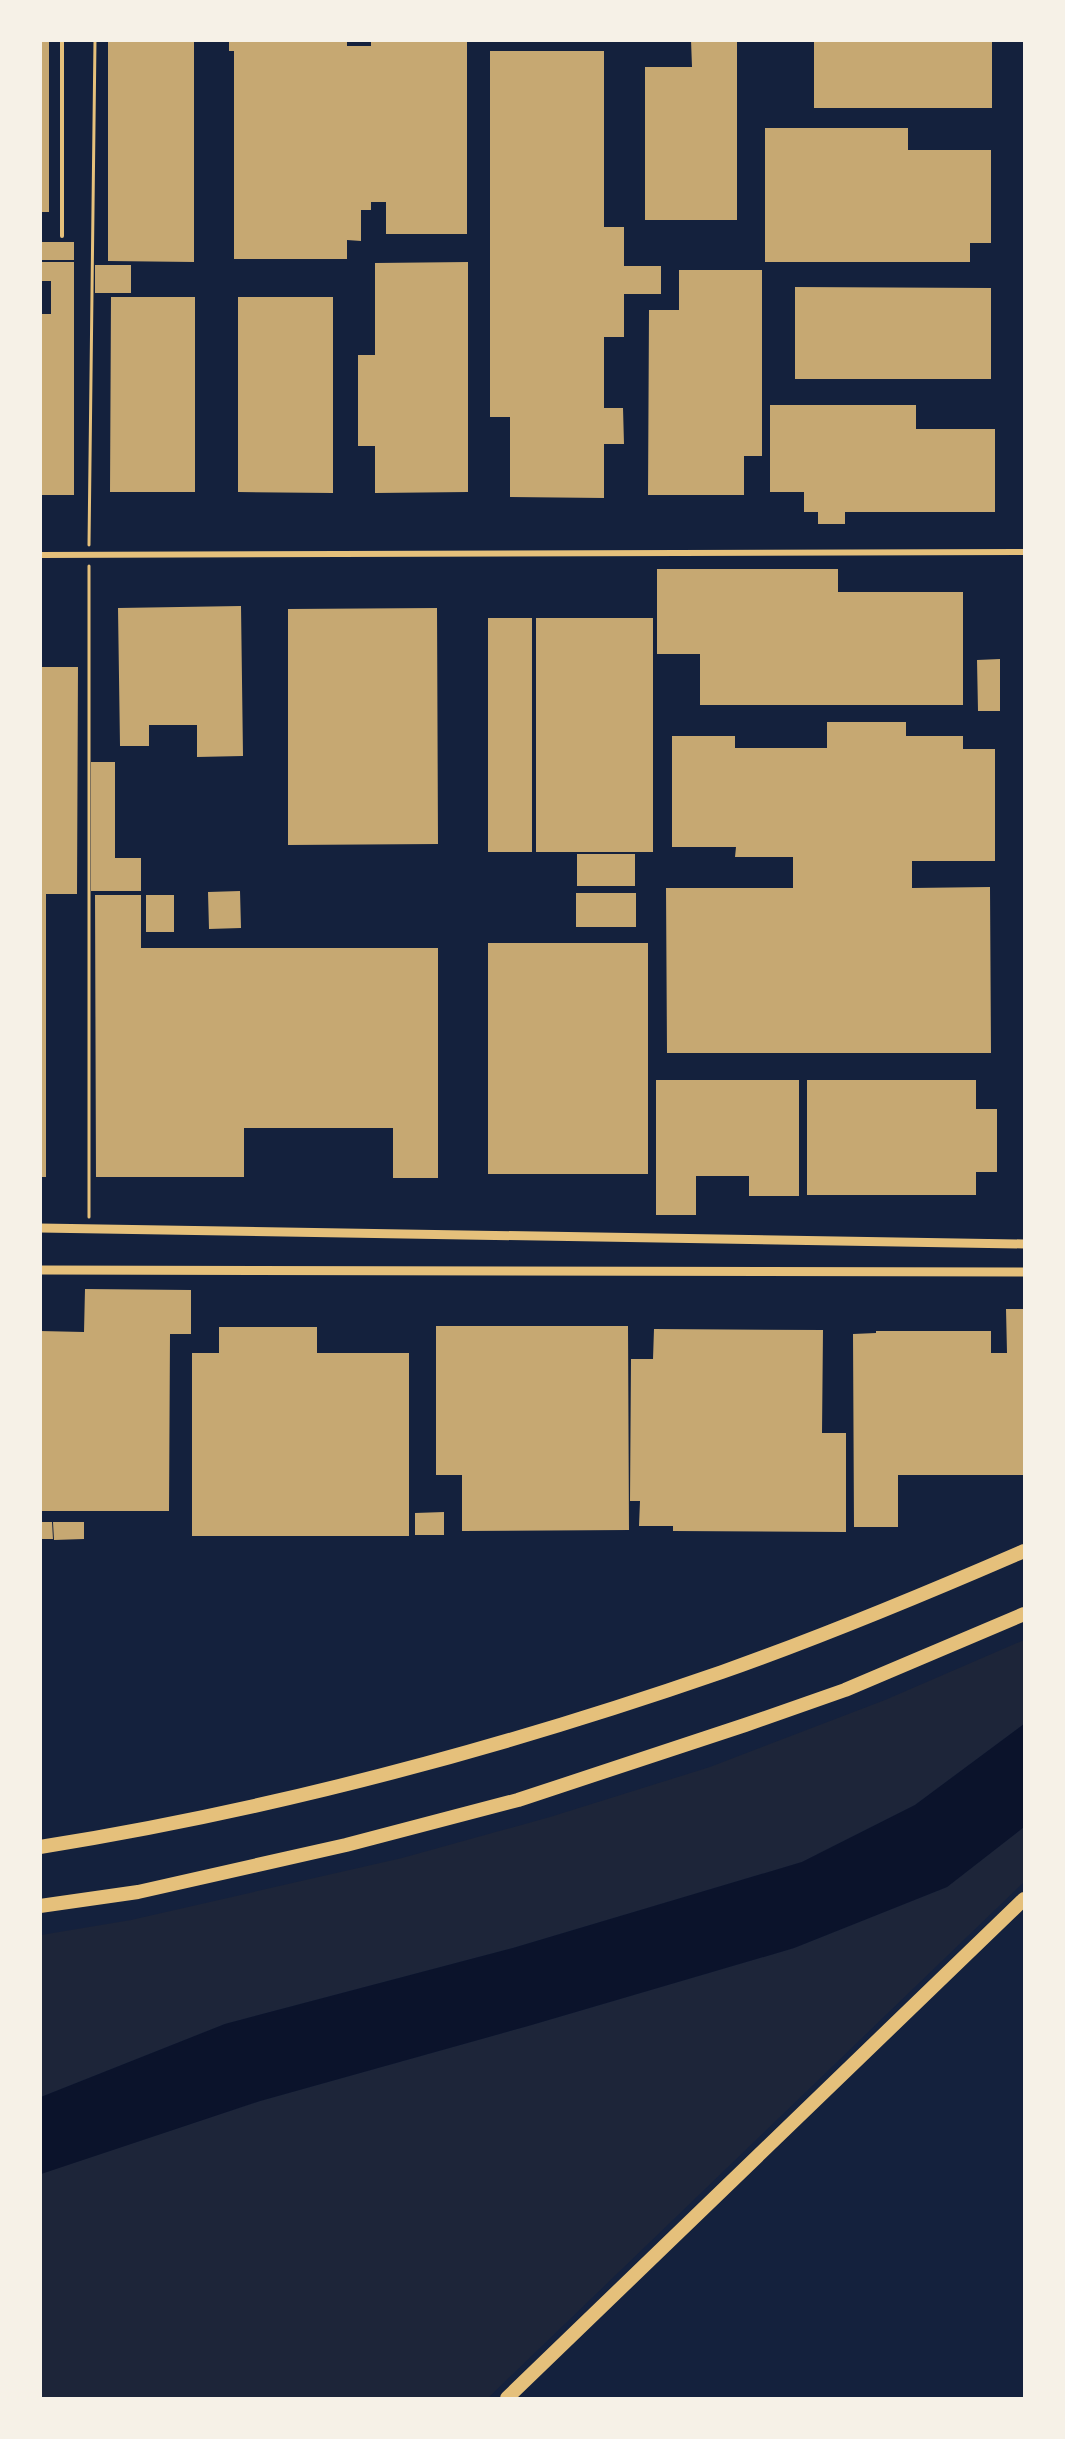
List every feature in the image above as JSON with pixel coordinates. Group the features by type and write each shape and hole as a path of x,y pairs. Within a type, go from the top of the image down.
{"highway":[{"path":"40,1847 116,1835 342,1786 486,1747 721,1672 899,1604 1024,1551"},
{"path":"40,1906 149,1890 346,1845 518,1800 845,1690 1024,1614"},
{"path":"507,2398 1024,1899"}],"street":[{"path":"40,555 1024,552"},
{"path":"40,1228 1024,1244"},
{"path":"40,1270 1024,1272"}],"lane":[{"path":"62,236 63,40"}],"path":[{"path":"89,1228 89,555 95,40"}],"shaded area":[{"path":"1024,1640 1024,1724 915,1805 802,1862 513,1948 225,2024 41,2097 41,1935 131,1920 402,1858 550,1817 710,1767 885,1700"},
{"path":"1024,1724 1024,1827 947,1887 794,1948 260,2101 41,2174 41,2097 225,2024 513,1948 802,1862 915,1805"},
{"path":"1024,1827 1024,1882 488,2398 41,2398 40,2174 260,2101 794,1948 947,1887"}],"building":[{"path":"40,40 49,40 49,212 40,212"},
{"path":"108,40 194,40 194,262 108,261"},
{"path":"229,40 347,40 347,46 371,46 371,40 467,40 467,234 386,234 386,202 371,202 371,210 361,210 361,241 347,240 347,259 234,259 234,51 229,51"},
{"path":"691,40 737,40 737,220 645,220 645,67 692,67"},
{"path":"814,40 992,40 992,108 814,108"},
{"path":"490,51 604,51 604,227 624,227 624,266 661,266 661,294 624,294 624,337 604,337 604,408 623,408 624,444 604,444 604,498 510,497 510,417 490,417"},
{"path":"765,128 908,128 908,150 991,150 991,243 970,243 970,262 765,262"},
{"path":"40,242 74,242 74,260 40,260"},
{"path":"40,262 74,262 74,495 40,495 40,314 51,314 51,281 40,281"},
{"path":"468,262 468,492 375,493 375,446 358,446 358,355 375,355 375,263"},
{"path":"95,265 131,265 131,293 95,293"},
{"path":"679,270 762,270 762,456 744,456 744,495 648,495 649,310 679,310"},
{"path":"795,287 991,288 991,379 795,379"},
{"path":"111,297 195,297 195,492 110,492"},
{"path":"238,297 333,297 333,493 238,492"},
{"path":"770,405 916,405 916,429 995,429 995,512 845,512 845,524 818,524 818,512 804,512 804,492 770,492"},
{"path":"657,569 838,569 838,592 963,592 963,705 700,705 700,654 657,654"},
{"path":"241,606 243,756 197,757 197,725 149,725 149,746 120,746 118,608"},
{"path":"437,608 438,844 288,845 288,609"},
{"path":"488,618 532,618 532,852 488,852"},
{"path":"536,618 653,618 653,852 536,852"},
{"path":"1000,659 1000,711 978,711 977,660"},
{"path":"40,667 78,667 77,894 46,894 46,1177 40,1177"},
{"path":"827,722 906,722 906,736 963,736 963,749 995,749 995,861 912,861 912,888 990,887 991,1053 667,1053 666,888 793,888 793,857 735,857 736,847 672,847 672,736 735,736 735,748 827,748"},
{"path":"91,762 115,762 115,858 141,858 141,891 91,891"},
{"path":"577,854 635,854 635,886 577,886"},
{"path":"240,891 241,928 209,929 208,892"},
{"path":"576,893 636,893 636,927 576,927"},
{"path":"95,895 141,895 141,948 438,948 438,1178 393,1178 393,1128 244,1128 244,1177 96,1177"},
{"path":"146,895 174,895 174,932 146,932"},
{"path":"488,943 648,943 648,1174 488,1174"},
{"path":"656,1080 799,1080 799,1196 749,1196 749,1176 696,1176 696,1215 656,1215"},
{"path":"807,1080 976,1080 976,1109 997,1109 997,1172 976,1172 976,1195 807,1195"},
{"path":"85,1289 191,1290 191,1334 170,1334 169,1511 40,1511 40,1331 84,1332"},
{"path":"1006,1309 1024,1309 1024,1475 898,1475 898,1527 854,1527 853,1334 876,1333 876,1331 991,1331 991,1353 1007,1353"},
{"path":"436,1326 628,1326 629,1530 462,1531 462,1475 436,1475"},
{"path":"219,1327 317,1327 317,1353 409,1353 409,1536 192,1536 192,1353 219,1353"},
{"path":"654,1329 823,1330 822,1433 846,1433 846,1532 673,1531 673,1526 639,1526 640,1501 630,1501 631,1359 653,1359"},
{"path":"444,1512 444,1535 415,1535 415,1513"},
{"path":"40,1522 52,1522 53,1539 40,1539"},
{"path":"53,1522 84,1522 84,1539 54,1540"}]}
